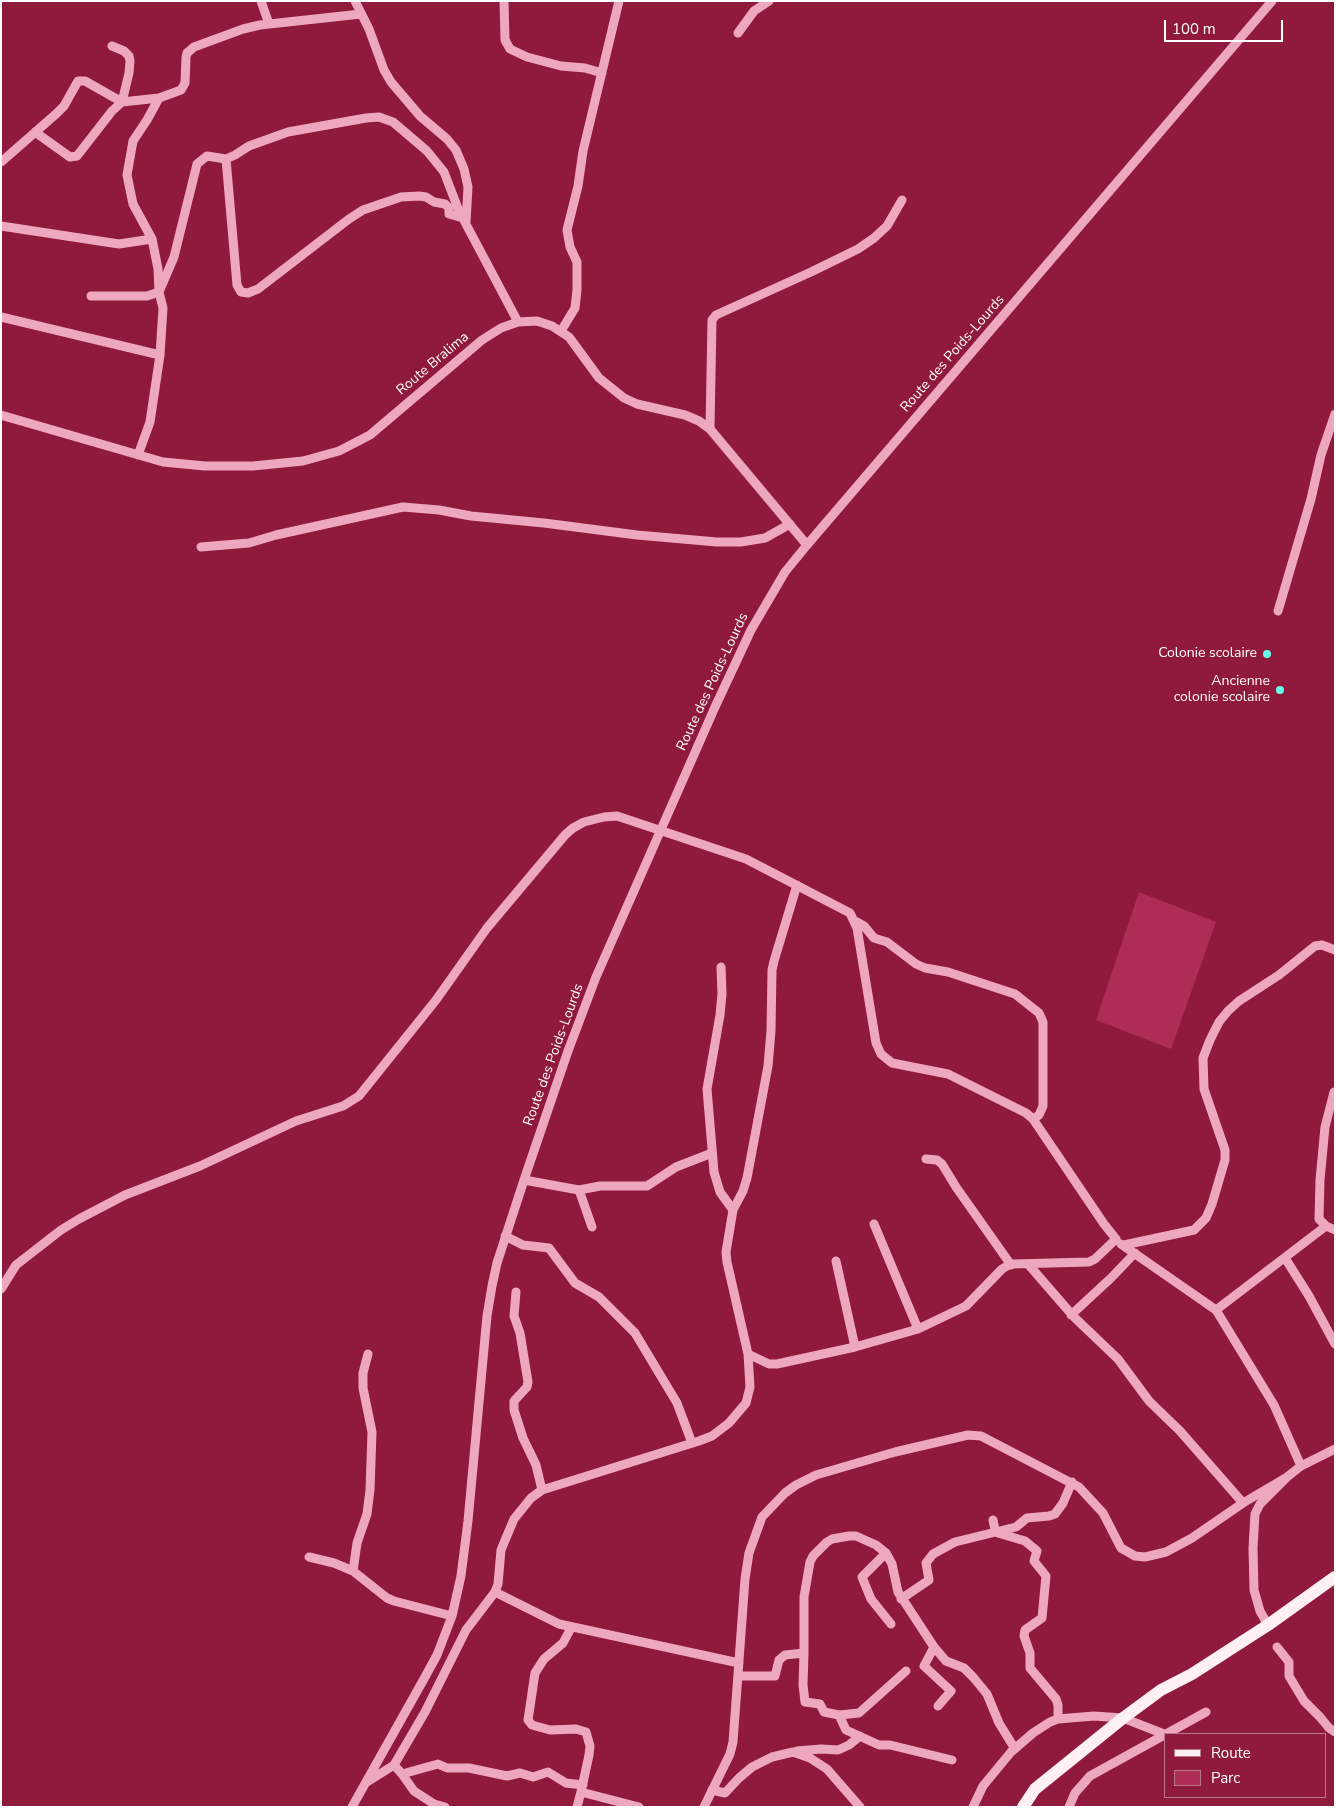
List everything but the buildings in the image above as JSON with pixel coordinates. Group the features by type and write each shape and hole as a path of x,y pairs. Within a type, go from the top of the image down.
{"main road":[{"path":"1023,1807 1035,1789 1123,1718 1161,1690 1192,1674 1268,1625 1335,1577"}],"street":[{"path":"261,1 269,24"},
{"path":"355,1 384,70 391,82 420,116 447,138 456,150 464,169 468,188 464,220"},
{"path":"504,1 504,40 510,49 527,57 561,66 579,67 602,73"},
{"path":"561,331 576,304 578,266 570,247 567,230 578,186 583,151 619,1"},
{"path":"738,32 754,11 769,1"},
{"name":"Route des Poids-Lourds","path":"352,1807 433,1662 452,1616 461,1576 468,1522 487,1316 497,1263 505,1236 586,1002 714,707 751,630 786,572 807,545 1272,1"},
{"path":"1,162 64,106 74,86 81,80 122,102 159,98 175,93 183,86 185,83 187,53 194,47 243,29 269,24 361,14"},
{"path":"35,132 70,157 77,156 112,111 122,102 130,61 129,56 124,51 112,46"},
{"path":"138,455 150,422 160,355 163,308 152,239 133,204 127,175 133,141 148,120 159,98"},
{"path":"91,296 147,296 159,292 174,257 196,164 207,156 226,159 248,146 288,132 366,118 379,118 393,122 428,151 444,172 464,220 518,322"},
{"path":"226,159 237,285 240,292 248,293 258,289 349,219 364,210 401,197 423,196 434,202 445,204 449,208 449,214 464,220"},
{"path":"710,429 712,320 716,315 811,272 866,244 887,226 902,200"},
{"path":"1,226 119,244 152,239"},
{"path":"1,317 160,355"},
{"name":"Route Bralima","path":"1,415 163,462 253,466 303,460 339,451 370,435 482,340 501,328 518,322 537,322 561,331 569,337 599,378 624,398 637,404 685,415 710,429 807,545"},
{"path":"1278,611 1311,500 1321,456 1335,414"},
{"path":"201,547 238,546 291,532 403,508 439,510 471,516 544,523 637,536 717,542 742,542 765,538 790,524"},
{"path":"1,1289 16,1265 61,1230 79,1219 125,1195 200,1166 296,1121 343,1106 359,1096 436,1000 487,928 573,828 584,822 617,816 730,852 850,913 854,921 866,974 876,1043 881,1054 892,1063 948,1074 1026,1113 1033,1119 1116,1239 1216,1310 1274,1405 1301,1466"},
{"path":"366,1783 394,1766 426,1712 466,1630 495,1592 498,1584 502,1550 514,1520 531,1498 542,1490 692,1443 721,1430 746,1403 750,1387 748,1354 726,1252 732,1210 743,1191 752,1156 770,1046 772,970 776,950 797,885"},
{"path":"854,921 864,926 874,938 887,942 916,964 925,968 948,972 1015,994 1039,1013 1043,1022 1043,1106 1039,1115 1033,1119"},
{"path":"1124,1246 1194,1230 1206,1218 1212,1204 1225,1160 1225,1150 1204,1089 1203,1058 1219,1022 1239,1001 1280,975 1315,946 1322,945 1335,950"},
{"path":"721,967 722,994 720,1015 707,1089 716,1183 732,1210"},
{"path":"1216,1310 1285,1258 1331,1228 1319,1219 1318,1212 1325,1127 1334,1092"},
{"path":"524,1180 579,1190 600,1186 647,1186 676,1167 712,1153"},
{"path":"926,1159 937,1160 942,1164 956,1187 1011,1264"},
{"path":"579,1190 592,1227"},
{"path":"874,1224 918,1329"},
{"path":"505,1236 524,1245 549,1248 575,1283 599,1297 635,1333 677,1403 692,1443"},
{"path":"748,1354 769,1364 777,1364 918,1329 966,1306 1002,1268 1011,1264 1090,1262 1116,1239"},
{"path":"1071,1314 1111,1278 1135,1253"},
{"path":"1285,1258 1309,1296 1335,1344"},
{"path":"836,1262 855,1346"},
{"path":"1028,1264 1071,1314 1118,1359 1149,1400 1193,1445 1243,1503"},
{"path":"516,1292 514,1316 520,1332 528,1382 527,1387 514,1401 514,1410 523,1438 536,1465 542,1490"},
{"path":"353,1571 357,1543 367,1514 370,1490 372,1432 364,1395 363,1380 368,1354"},
{"path":"705,1804 730,1754 749,1552 758,1525 767,1511 785,1493 807,1479 895,1452 975,1435 981,1436 1072,1482 1092,1499 1102,1512 1121,1548 1135,1556 1150,1556 1166,1552 1192,1538 1243,1503 1287,1477"},
{"path":"1268,1625 1260,1611 1254,1590 1253,1548 1255,1514 1260,1504 1287,1477 1301,1466 1335,1449"},
{"path":"902,1599 929,1580 926,1563 934,1554 955,1542 998,1533 1016,1527 1027,1518 1055,1514 1059,1510 1072,1482"},
{"path":"993,1520 998,1533"},
{"path":"998,1533 1020,1539 1031,1546 1037,1552 1034,1561 1046,1576 1042,1618 1025,1630 1024,1636 1030,1653 1030,1668 1056,1699 1058,1719"},
{"path":"906,1671 859,1713 839,1716 824,1712 820,1704 807,1703 804,1700 802,1679 804,1597 808,1569 813,1556 826,1542 849,1536 867,1540 886,1553 892,1564 895,1584 902,1599 934,1646 946,1660 964,1668 974,1677 986,1694 999,1722 1015,1749"},
{"path":"886,1553 862,1577 871,1599 891,1624"},
{"path":"309,1557 334,1563 353,1571 394,1601 452,1616"},
{"path":"495,1592 550,1620 571,1628 739,1663"},
{"path":"571,1628 563,1642 544,1659 535,1673 528,1720 532,1725 550,1730 576,1729 586,1732 590,1746 590,1755 577,1807"},
{"path":"934,1646 924,1666 951,1691 938,1706"},
{"path":"1277,1646 1289,1662 1289,1676 1296,1685 1300,1696 1329,1728 1335,1732"},
{"path":"738,1676 775,1676 779,1660 786,1655 804,1654"},
{"path":"1166,1733 1206,1712"},
{"path":"839,1716 844,1728 879,1745 890,1745 952,1760"},
{"path":"973,1807 983,1786 1015,1749 1050,1722 1058,1719 1094,1716 1123,1718 1164,1734"},
{"path":"1069,1807 1075,1793 1090,1776 1164,1734"},
{"path":"705,1804 712,1790 725,1793 752,1767 772,1757 793,1752 821,1749 838,1750 849,1745 860,1736"},
{"path":"793,1752 810,1758 827,1768 860,1807"},
{"path":"402,1774 438,1764 447,1768 469,1768 506,1776 520,1773 533,1777 548,1772 566,1783 639,1807"},
{"path":"394,1766 414,1791 434,1804 445,1807"}],"green space":[{"path":"1139,892 1216,922 1171,1049 1096,1020"}],"place":[{"name":"Colonie scolaire","path":"1267,654"},
{"name":"Ancienne colonie scolaire","path":"1280,690"}]}
